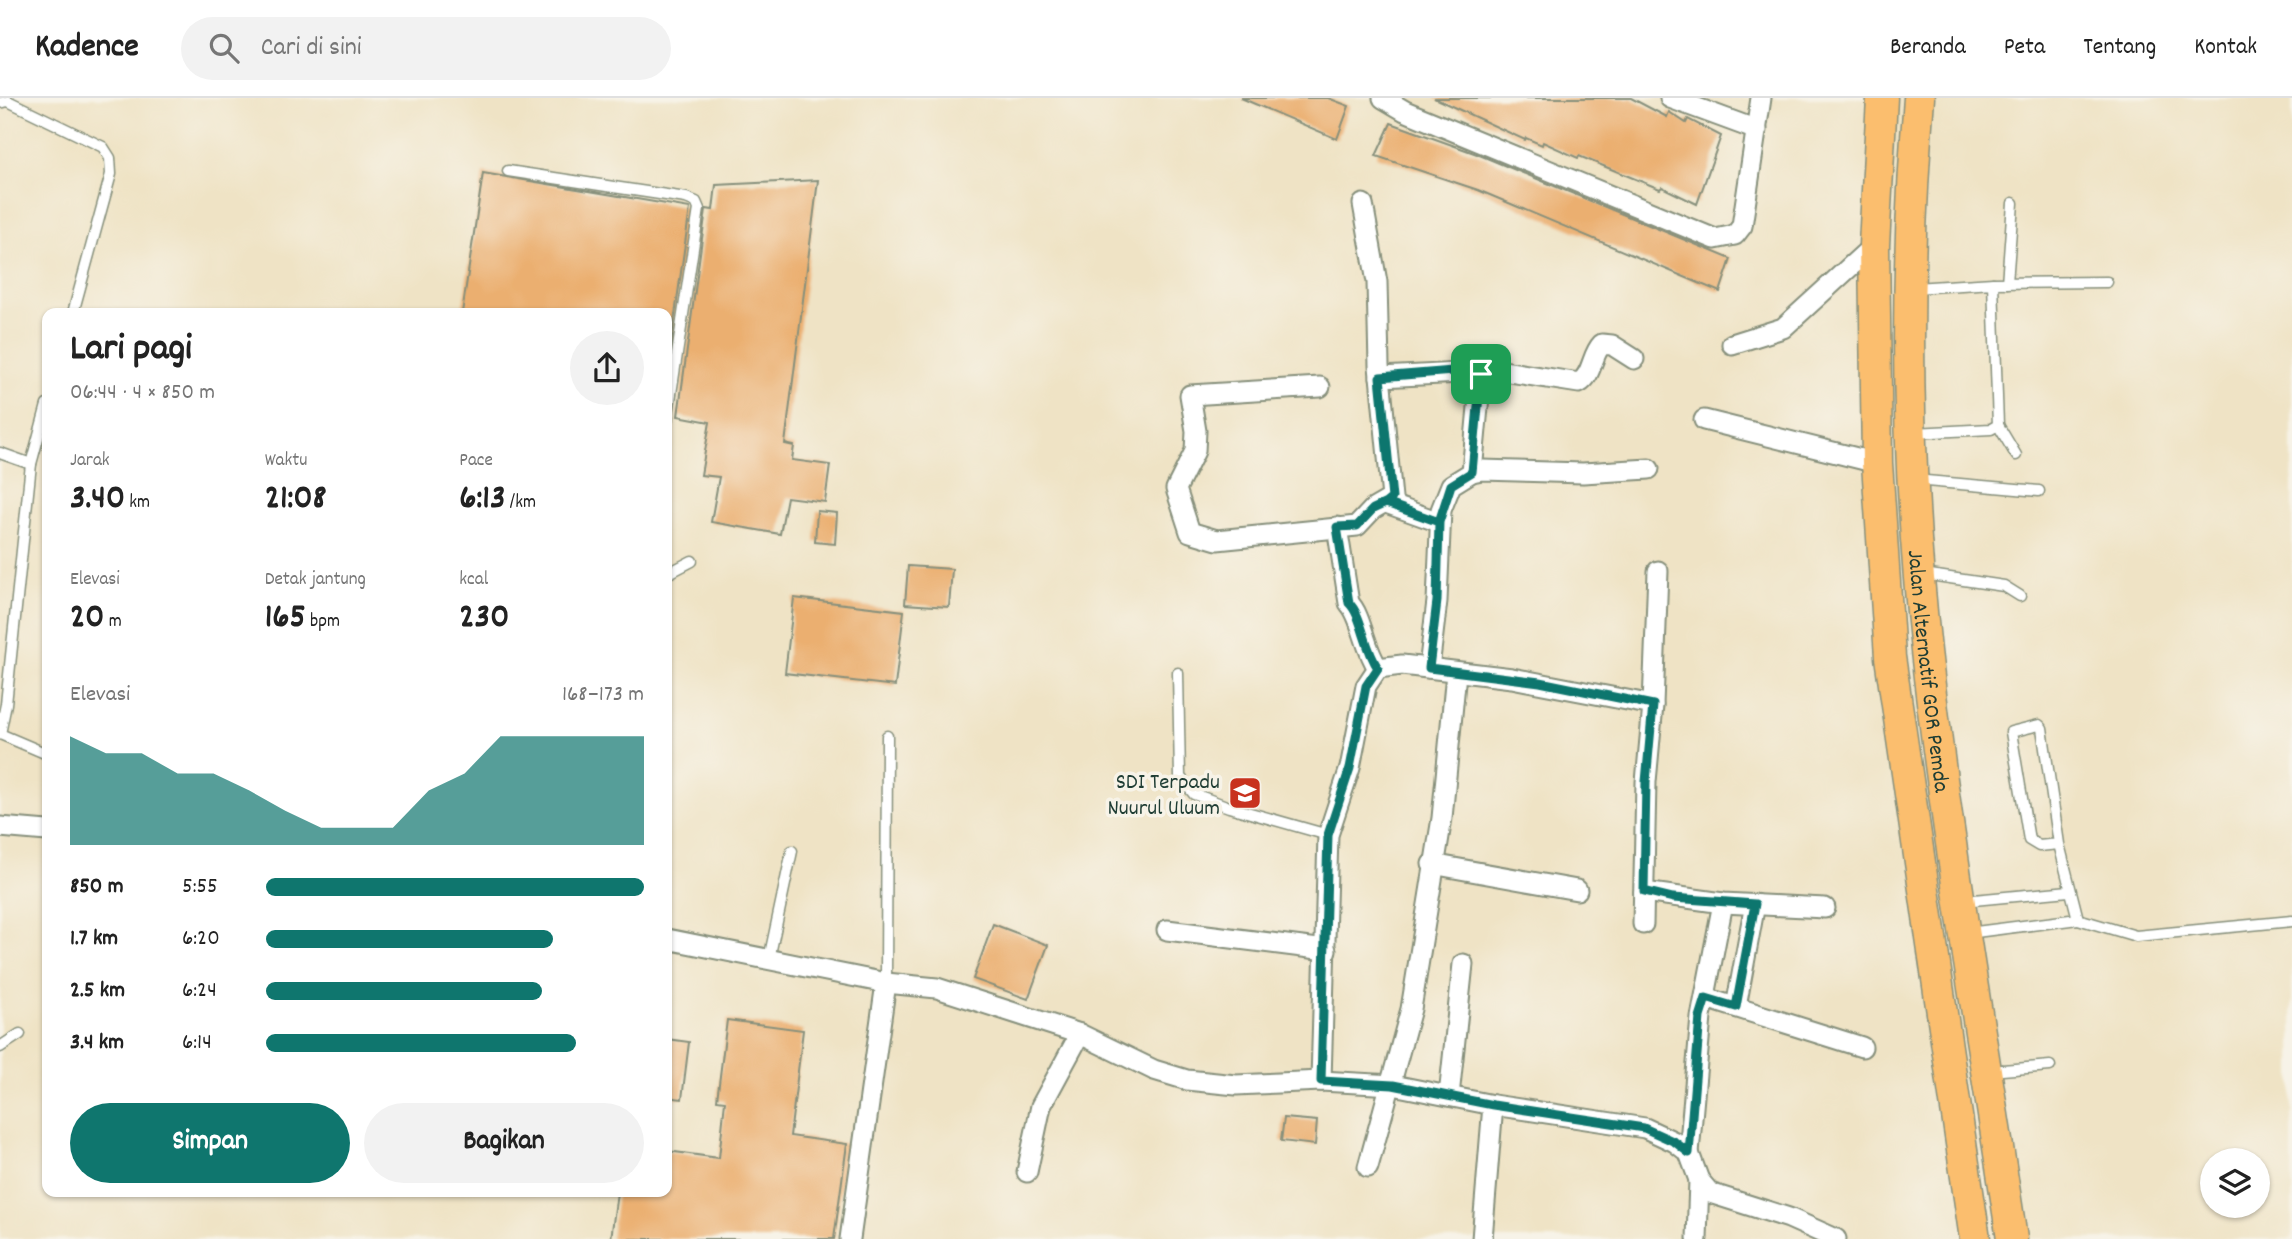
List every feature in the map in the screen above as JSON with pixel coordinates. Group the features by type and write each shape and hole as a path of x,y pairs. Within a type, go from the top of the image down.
{"main road":[{"name":"Jalan Alternatif GOR Pemda","path":"1882,98 1874,245 1877,463 1889,657 1975,1239"},
{"name":"Jalan Alternatif GOR Pemda","path":"1919,98 1909,222 1912,433 1919,573 1959,901 2012,1239"}],"street":[{"path":"1383,98 1410,105 1715,239 1728,239 1742,226 1761,98"},
{"path":"1670,98 1757,130"},
{"path":"1320,387 1190,395 1196,430 1195,451 1175,489 1190,533 1217,540 1357,526 1373,509 1392,498 1380,377 1377,282 1363,204"},
{"path":"1732,344 1783,328 1874,245"},
{"path":"1380,377 1453,371 1481,374 1503,371 1579,383 1584,380 1594,352 1602,344 1612,345 1634,359"},
{"path":"1472,472 1481,374"},
{"path":"1704,420 1877,463"},
{"path":"1429,668 1437,601 1439,522 1451,485 1472,472 1649,469"},
{"path":"1386,503 1439,522"},
{"path":"1337,527 1349,603 1356,609 1367,653 1378,668"},
{"path":"1643,924 1646,782 1653,705 1658,571"},
{"path":"1321,1081 1328,835 1350,768 1366,686 1378,668 1402,664 1456,673 1521,679 1653,705"},
{"path":"1368,1167 1393,1085 1411,1009 1432,863 1442,818 1456,673"},
{"path":"0,827 42,831"},
{"path":"1432,863 1577,890"},
{"path":"1644,891 1723,903 1825,908"},
{"path":"1723,903 1706,998 1700,1017 1689,1153 1699,1180 1710,1193 1723,1200 1789,1218 1836,1239"},
{"path":"1736,1007 1755,904"},
{"path":"1167,930 1326,950"},
{"path":"672,940 886,983 937,988 1080,1034 1154,1070 1187,1080 1236,1085 1321,1081 1393,1085 1493,1105 1644,1128 1675,1142 1689,1153"},
{"path":"1449,1096 1463,964"},
{"path":"850,1239 886,983"},
{"path":"1706,998 1862,1047"},
{"path":"1027,1172 1041,1107 1080,1034"},
{"path":"1482,1239 1493,1105"},
{"path":"1697,1239 1699,1180"}],"lane":[{"path":"0,103 8,101 103,147 110,158 111,174 74,308"},
{"path":"508,171 686,198 696,202 699,209 672,387"},
{"path":"2007,283 2013,203"},
{"path":"1910,288 1993,283 2107,282"},
{"path":"1993,283 1998,425 2016,455"},
{"path":"42,423 31,464 6,704 0,734 42,752"},
{"path":"1912,433 1991,429 1998,425"},
{"path":"0,453 31,464"},
{"path":"1914,480 2039,491"},
{"path":"672,571 692,561"},
{"path":"1919,573 2004,586 2020,596"},
{"path":"1178,673 1180,777 1194,794 1228,807 1328,835"},
{"path":"2059,844 2039,846 2029,840 2011,732 2039,725 2042,728 2059,844 2078,919"},
{"path":"886,983 887,736"},
{"path":"769,959 792,851"},
{"path":"1959,901 2069,891"},
{"path":"1964,933 2078,919 2136,936 2292,921"},
{"path":"0,1047 20,1034"},
{"path":"1986,1072 2050,1066"}],"building":[{"path":"1241,98 1328,98 1349,106 1337,139"},
{"path":"1434,98 1631,98 1667,117 1669,112 1686,123 1688,119 1721,136 1697,204 1662,187 1660,189 1579,156 1578,158 1543,142 1542,145 1526,138 1525,140"},
{"path":"1391,123 1477,154 1731,259 1720,292 1478,190 1376,156"},
{"path":"483,173 690,208 672,336 672,308 463,308"},
{"path":"818,180 785,444 794,446 792,460 830,465 825,502 787,497 780,534 711,522 719,477 701,475 710,422 678,416 706,209 713,210 716,185"},
{"path":"817,511 837,513 835,544 815,542"},
{"path":"908,566 952,569 949,607 905,604"},
{"path":"794,598 904,611 895,686 785,673"},
{"path":"993,924 1048,945 1028,999 973,979"},
{"path":"727,1020 803,1030 790,1136 847,1144 834,1239 611,1239 616,1197 672,1197 672,1152 719,1158 725,1101 717,1100"},
{"path":"672,1040 689,1042 682,1099 672,1098"},
{"path":"1284,1118 1317,1121 1315,1145 1281,1141"}],"place":[{"name":"SDI Terpadu Nuurul Uluum","path":"1245,793"}],"route":[{"path":"1481,374 1453,371 1380,377 1392,498 1386,503 1416,516 1427,519 1439,522 1437,601 1429,668 1540,682 1653,705 1646,782 1644,891 1673,898 1755,904 1736,1007 1706,998 1700,1017 1689,1153 1675,1142 1644,1128 1493,1105 1393,1085 1321,1081 1328,835 1350,768 1366,686 1378,668 1367,653 1356,609 1349,603 1337,527 1357,526 1364,522 1373,509 1386,503 1416,516 1439,522 1451,485 1472,472 1481,374"}]}
